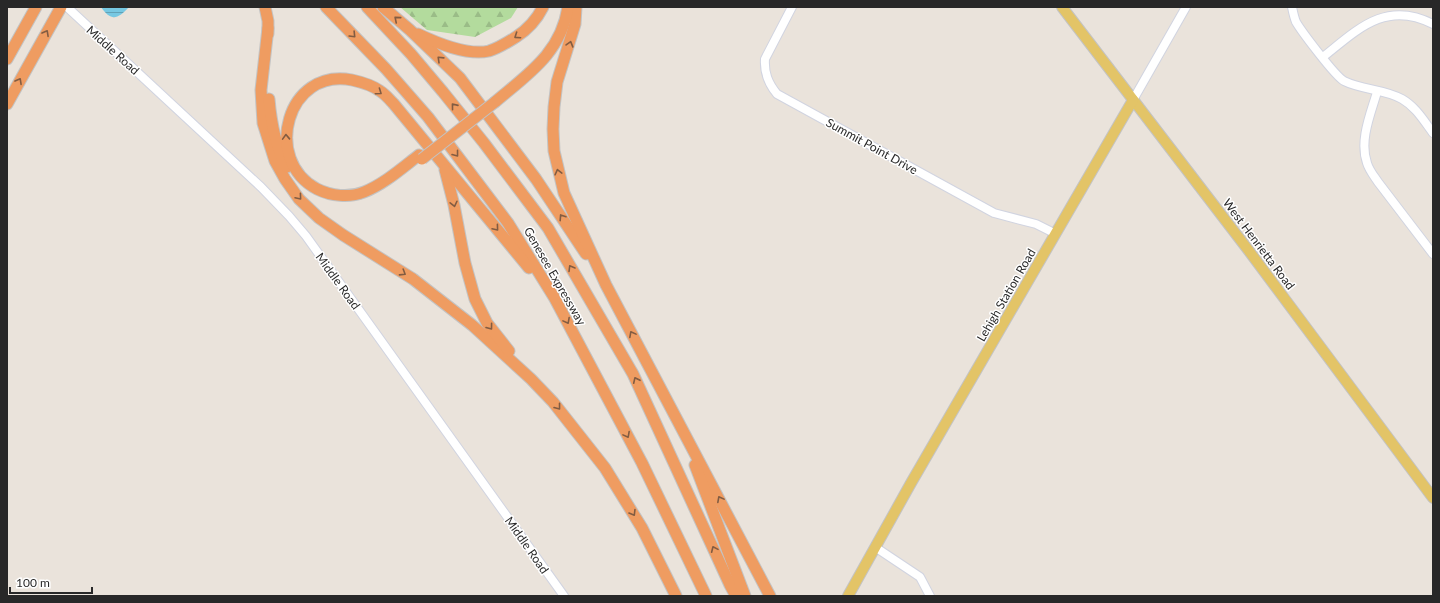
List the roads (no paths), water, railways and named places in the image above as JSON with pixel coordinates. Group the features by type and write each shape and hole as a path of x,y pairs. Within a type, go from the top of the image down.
{"highway":[{"path":"7,59 36,7"},
{"path":"7,104 61,7"},
{"path":"265,7 268,28 268,91 272,127 285,164 292,176 303,188 315,195 328,201 353,202 367,198 379,192 493,99 535,68 547,56 556,42 564,26 568,7"},
{"name":"Genesee Expressway","path":"326,7 428,117 508,223 554,297 642,464 706,596"},
{"name":"Genesee Expressway","path":"367,7 411,54 484,143 548,228 633,374 736,596"},
{"path":"383,7 410,30 460,78 536,179 606,285"},
{"path":"410,30 436,42 463,50 488,51 507,43 522,33 532,24 542,7"},
{"path":"493,99 542,52 552,38 558,25 562,7"},
{"path":"576,7 575,24 557,82 553,129 554,151 564,192 606,285 770,596"},
{"path":"268,28 261,90 263,123 275,162 299,199 319,218 413,279 460,315 531,379 553,402 605,468 642,528 676,596"},
{"path":"421,157 378,185 363,192 348,196 323,192 313,187 303,179 295,168 289,156 286,141 286,130 296,103 313,86 328,81 343,79 362,82 379,90 393,103 554,297"},
{"path":"444,166 454,205 465,263 475,299 487,323 531,379"},
{"path":"677,418 745,596"}],"main road":[{"name":"West Henrietta Road","path":"1062,7 1249,251 1433,498"},
{"name":"Lehigh Station Road","path":"848,596 1133,100"}],"street":[{"name":"Middle Road","path":"67,7 238,166 289,216 306,236 564,596"},
{"name":"Summit Point Drive","path":"792,7 765,59 764,66 768,82 777,94 994,213 1036,224 1056,234"},
{"name":"Lehigh Station Road","path":"1133,100 1186,7"},
{"path":"1292,7 1296,22 1333,70 1344,80 1407,102 1417,112 1433,133"},
{"path":"1323,57 1363,26 1382,17 1402,14 1412,15 1433,24"},
{"path":"1377,92 1364,145 1367,163 1370,171 1433,254"},
{"path":"876,547 920,577 930,596"}],"water":[{"path":"101,7 129,7 118,16 111,17"}]}
